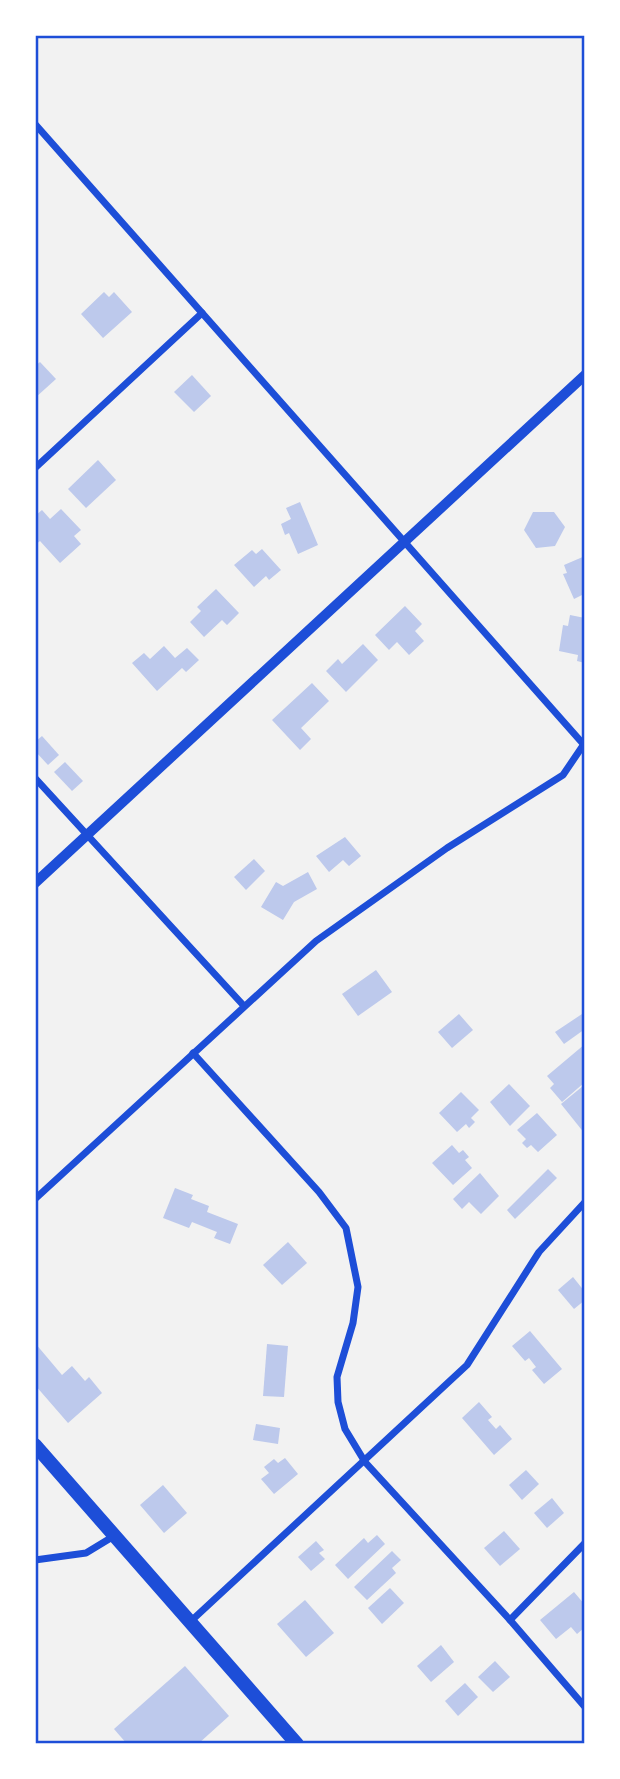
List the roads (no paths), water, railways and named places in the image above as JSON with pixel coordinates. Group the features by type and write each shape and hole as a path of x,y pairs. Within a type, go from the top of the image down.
{"main road":[{"path":"35,1445 297,1744"}],"street":[{"path":"35,124 584,745 563,775 368,902 316,941 35,1199"},
{"path":"35,468 202,313"},
{"path":"35,883 585,376"},
{"path":"35,778 244,1006"},
{"path":"193,1053 320,1192 346,1228 358,1287 353,1323 337,1377 338,1402 345,1430 365,1462 510,1620 585,1707"},
{"path":"190,1622 467,1365 539,1252 585,1202"},
{"path":"35,1560 86,1553 115,1535"},
{"path":"510,1620 585,1543"}]}
